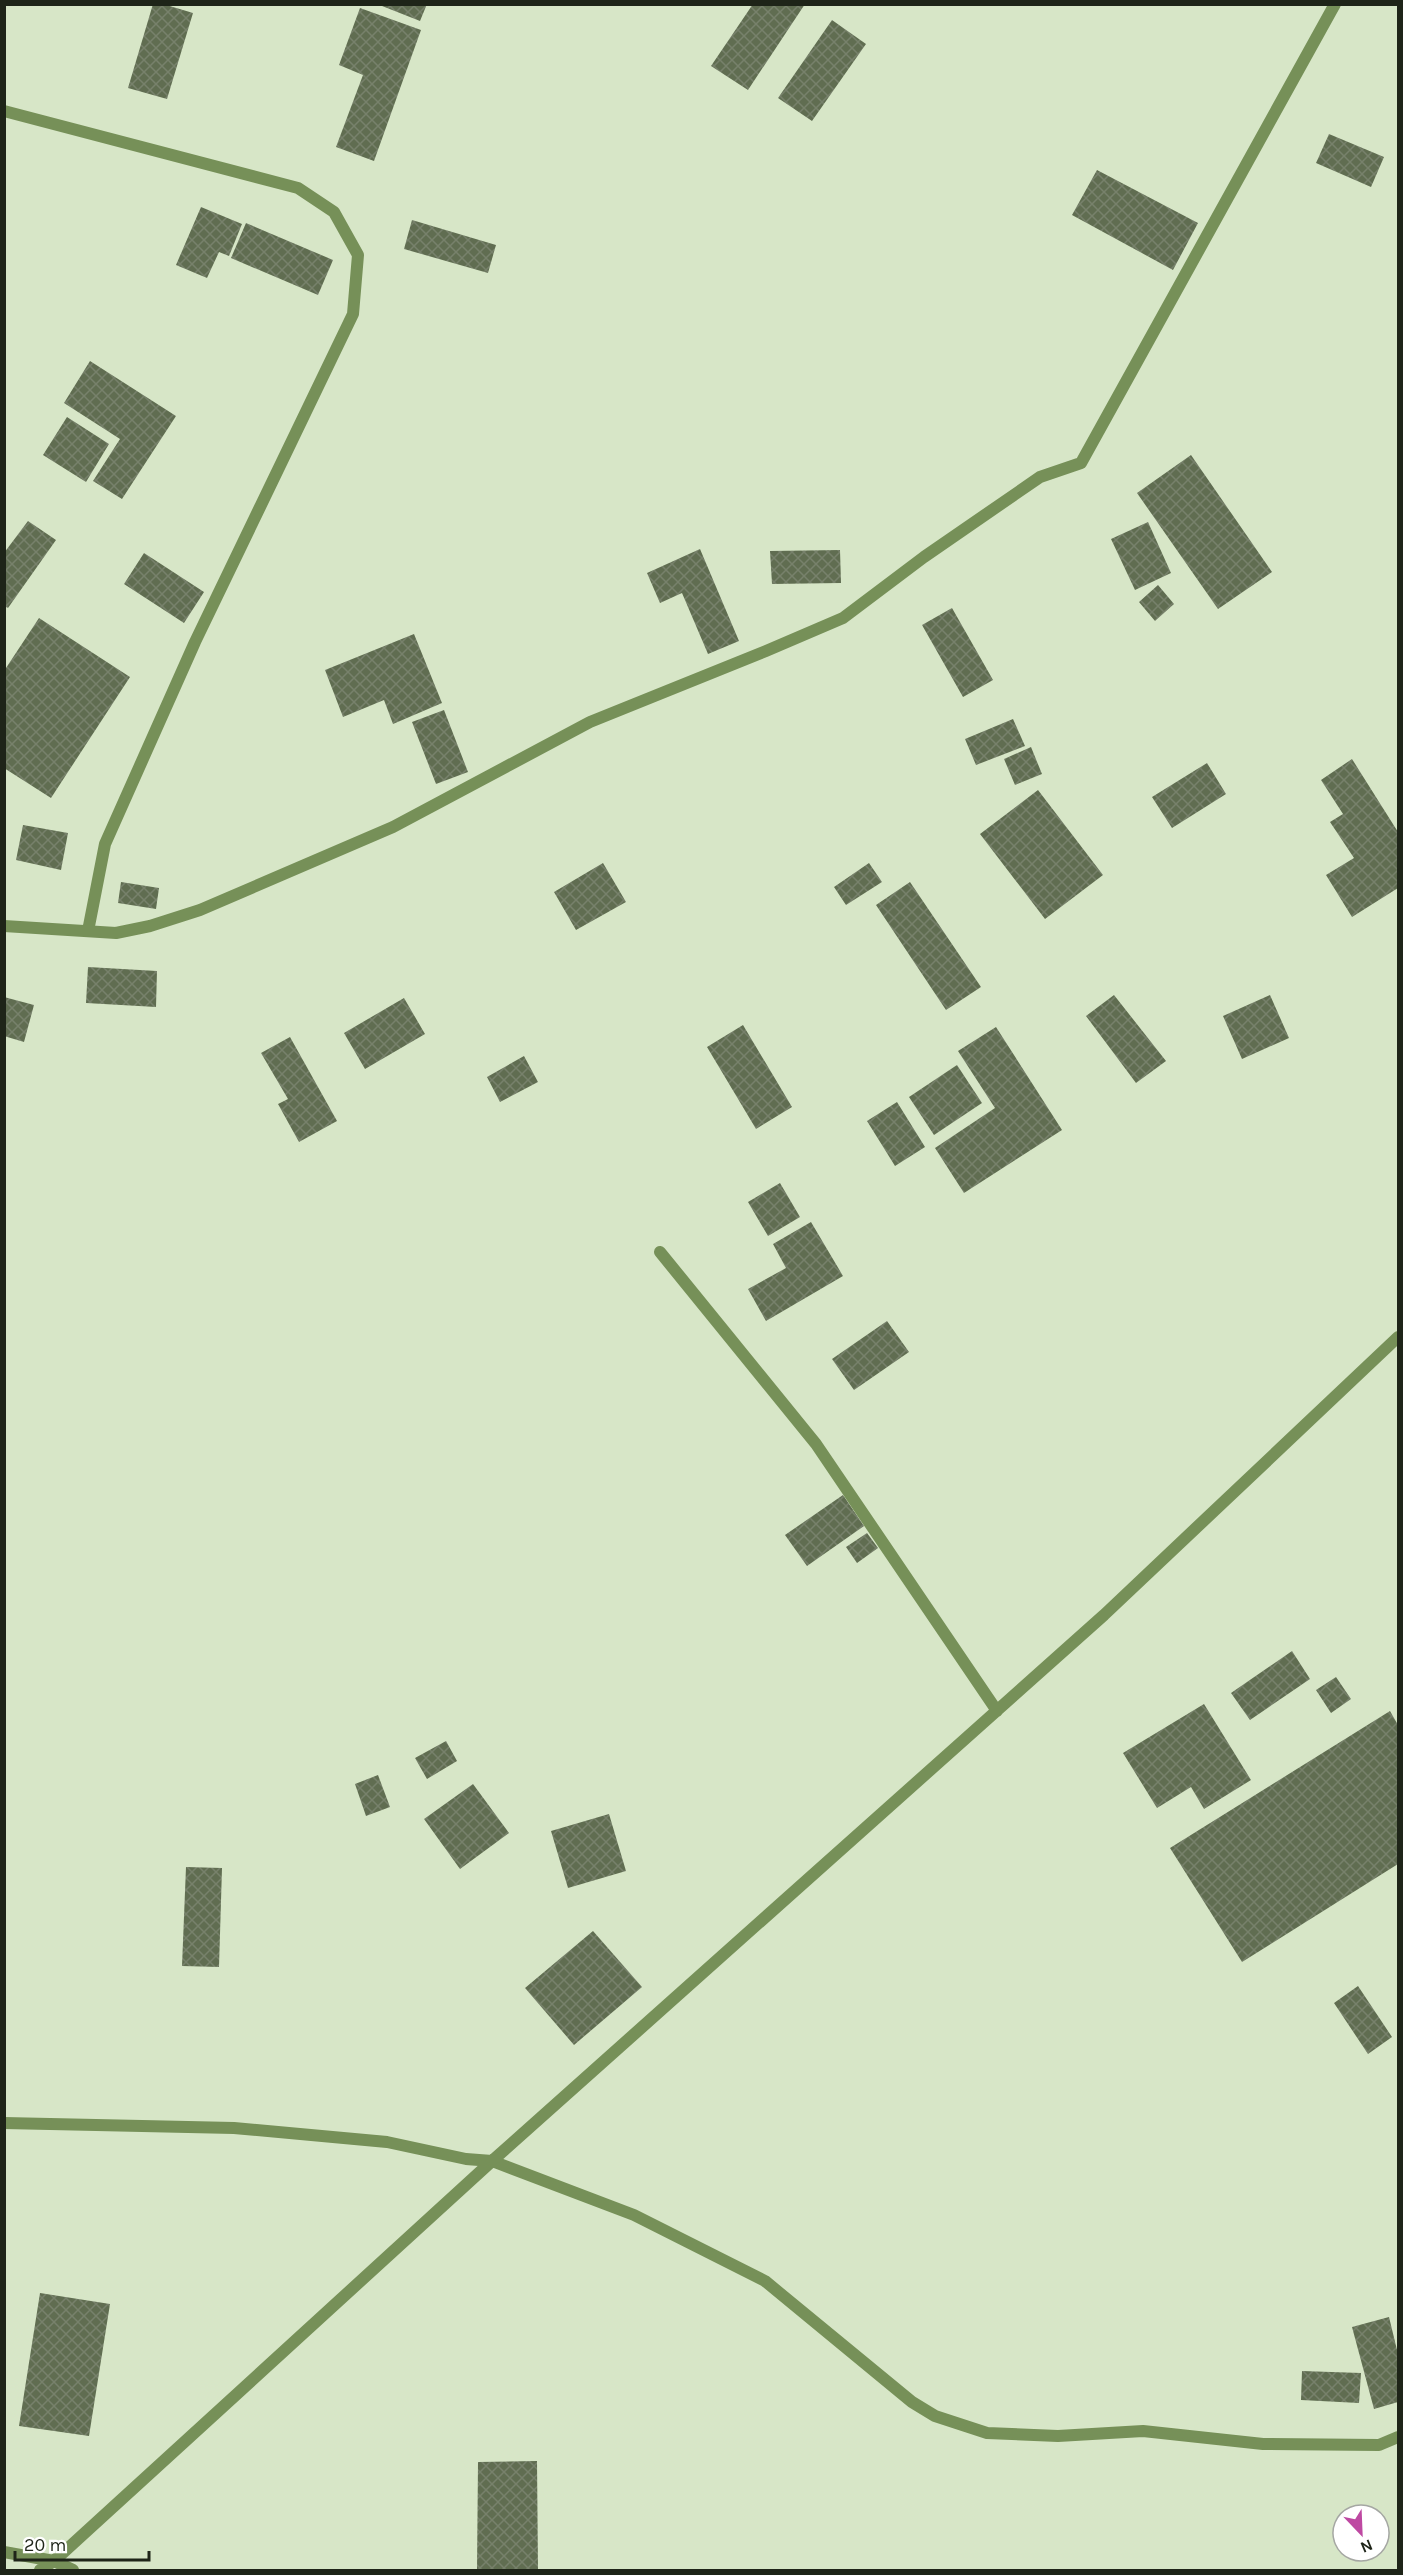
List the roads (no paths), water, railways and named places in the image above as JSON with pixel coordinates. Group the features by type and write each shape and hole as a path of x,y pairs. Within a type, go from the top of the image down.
{"street":[{"path":"4,926 116,933 150,926 200,910 393,827 590,722 843,618 924,557 1040,477 1081,463 1335,4"},
{"path":"4,111 298,188 334,212 358,255 353,314 195,642 105,844 88,931"},
{"path":"660,1252 816,1444 997,1711"},
{"path":"40,2571 54,2561 492,2161 1104,1615 1398,1337"},
{"path":"4,2123 234,2128 387,2142 466,2159 492,2161 634,2216 765,2281 912,2402 935,2416 987,2433 1058,2436 1143,2431 1275,2444 1379,2445 1398,2437"},
{"path":"4,2552 54,2561 73,2571"}]}
